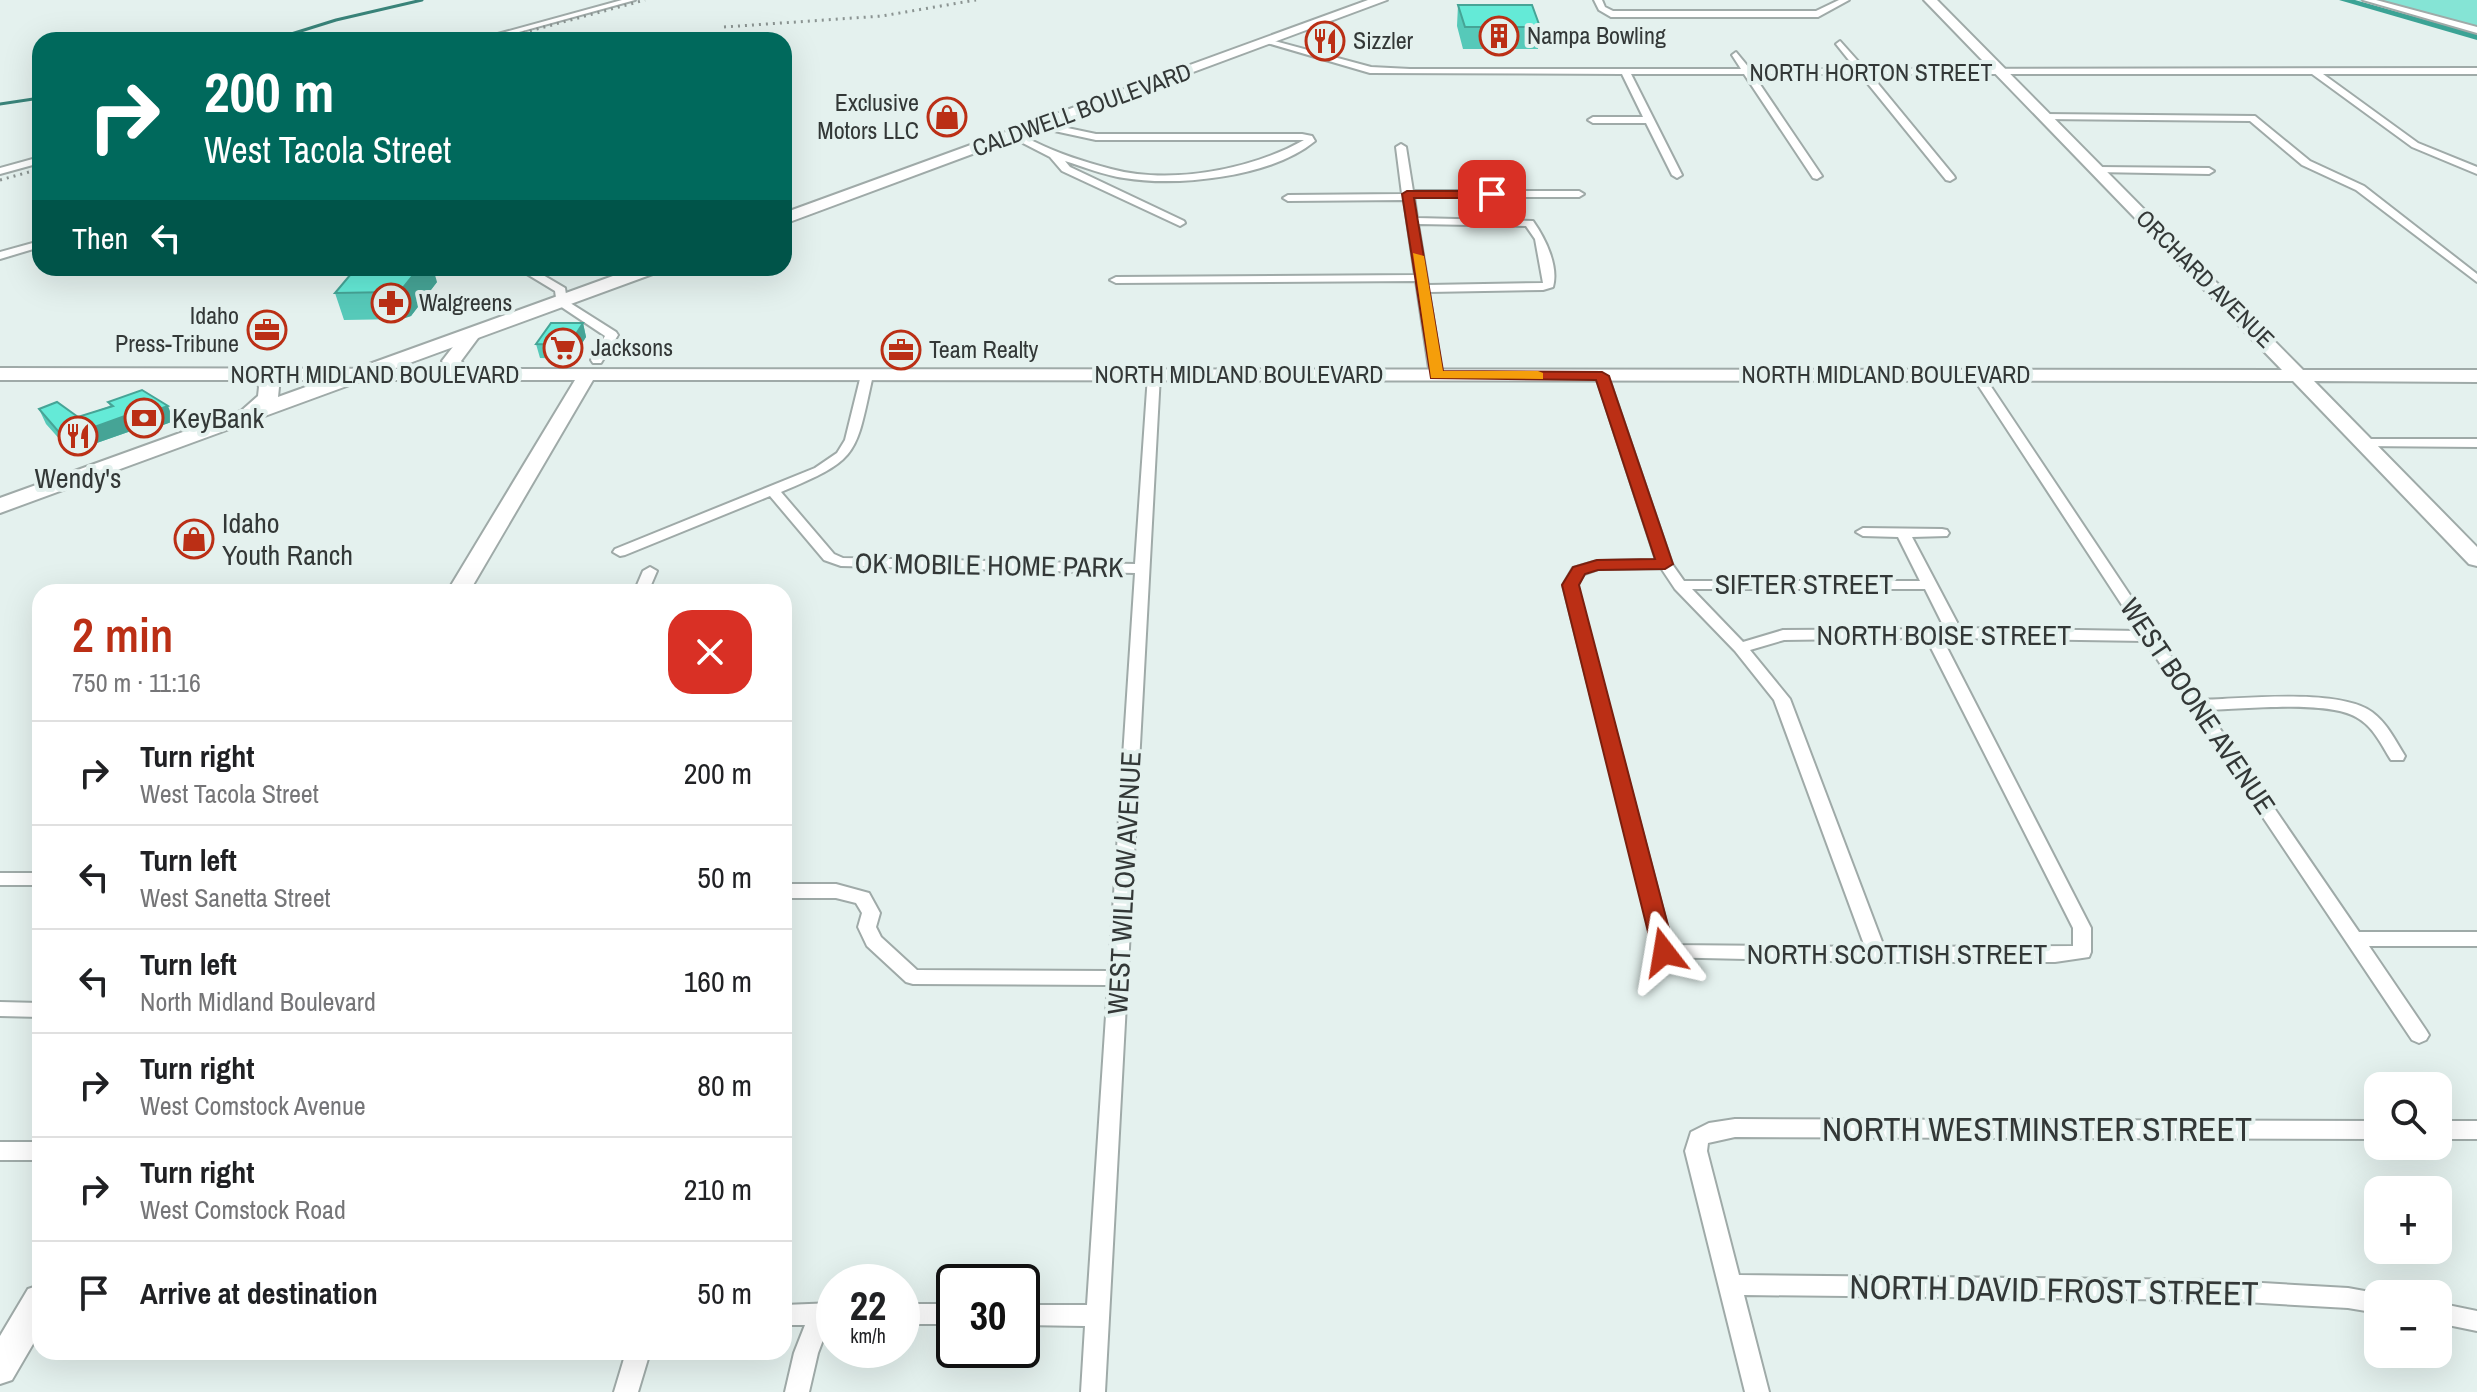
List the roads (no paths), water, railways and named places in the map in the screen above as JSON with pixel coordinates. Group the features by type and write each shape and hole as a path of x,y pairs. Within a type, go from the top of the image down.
{"main road":[{"name":"CALDWELL BOULEVARD","path":"792,216 1380,0"},
{"path":"0,506 631,276"},
{"path":"247,414 268,398 269,387 264,375"}],"street":[{"path":"510,32 631,0"},
{"path":"1598,0 1602,8 1611,14 1818,14 1845,0"},
{"name":"ORCHARD AVENUE","path":"1930,0 2477,559"},
{"path":"2367,0 2477,30"},
{"name":"NORTH HORTON STREET","path":"1270,41 1354,66 1382,71 2477,71"},
{"path":"1840,44 1950,178"},
{"path":"1736,55 1817,176"},
{"path":"2315,72 2415,145 2477,171"},
{"path":"1626,73 1677,175"},
{"path":"2045,117 2252,118 2299,158 2360,188 2476,278"},
{"path":"1593,120 1650,120"},
{"path":"1012,135 1054,155 1129,176 1218,173 1251,166 1297,150 1310,141 1302,137 1096,137 1039,125"},
{"path":"1401,147 1436,375"},
{"path":"1054,155 1066,169 1180,223"},
{"path":"0,171 32,162"},
{"path":"2098,170 2209,171"},
{"path":"1288,198 1579,194"},
{"path":"1116,280 1549,285 1540,239 1529,223 1412,221"},
{"path":"0,256 32,246"},
{"path":"463,584 612,335 561,302 561,290 537,276"},
{"path":"464,375 451,361 472,334"},
{"name":"NORTH MIDLAND BOULEVARD","path":"0,374 464,375 592,367 867,375 2477,376"},
{"path":"620,552 820,471 842,456 852,440 867,375"},
{"name":"WEST WILLOW AVENUE","path":"1093,1392 1154,375"},
{"path":"1602,376 1665,564 1680,586 1740,648 1782,699 1878,955"},
{"name":"WEST BOONE AVENUE","path":"1978,376 2195,705 2419,1035"},
{"path":"2365,443 2477,443"},
{"name":"OK MOBILE HOME PARK","path":"772,490 829,557 841,562 1141,569"},
{"path":"1863,532 1942,533"},
{"path":"1903,533 1955,633"},
{"name":"NORTH SCOTTISH STREET","path":"1665,564 1597,565 1578,571 1570,585 1664,952 1878,955 2055,955 2082,952 2082,928 1932,634"},
{"path":"644,584 650,571"},
{"name":"SIFTER STREET","path":"1680,586 1929,585"},
{"name":"NORTH BOISE STREET","path":"1740,648 1783,635 1955,633 2150,636"},
{"path":"2195,705 2316,703 2346,706 2364,714 2380,728 2397,756"},
{"path":"0,879 32,879"},
{"path":"792,891 836,891 863,898 871,913 867,927 874,941 913,977 1118,978"},
{"path":"2355,939 2477,939"},
{"path":"0,1009 32,1010"},
{"name":"NORTH WESTMINSTER STREET","path":"1730,1285 1696,1151 1698,1138 1709,1132 1735,1128 2364,1130"},
{"path":"2452,1130 2477,1130"},
{"path":"0,1151 32,1151"},
{"path":"1730,1285 1757,1392"},
{"name":"NORTH DAVID FROST STREET","path":"1730,1285 2211,1290 2364,1301"},
{"path":"792,1315 816,1314"},
{"path":"1040,1315 1097,1316"},
{"path":"2452,1316 2477,1321"},
{"path":"0,1368 32,1320"},
{"path":"797,1392 806,1353 816,1334"},
{"path":"626,1392 636,1360"}],"waterway":[{"path":"298,32 422,0"},
{"path":"2344,0 2477,37"},
{"path":"0,104 32,99"}],"railway":[{"path":"526,32 645,0"},
{"path":"724,27 882,16 976,0"},
{"path":"0,180 32,171"}],"place":[{"name":"Nampa Bowling","path":"1499,36"},
{"name":"Sizzler","path":"1325,41"},
{"name":"Exclusive Motors LLC","path":"947,117"},
{"name":"Walgreens","path":"391,303"},
{"name":"Idaho Press-Tribune","path":"267,330"},
{"name":"Jacksons","path":"563,348"},
{"name":"Team Realty","path":"901,350"},
{"name":"KeyBank","path":"144,418"},
{"name":"Wendy's","path":"78,436"},
{"name":"Idaho Youth Ranch","path":"194,539"}]}
